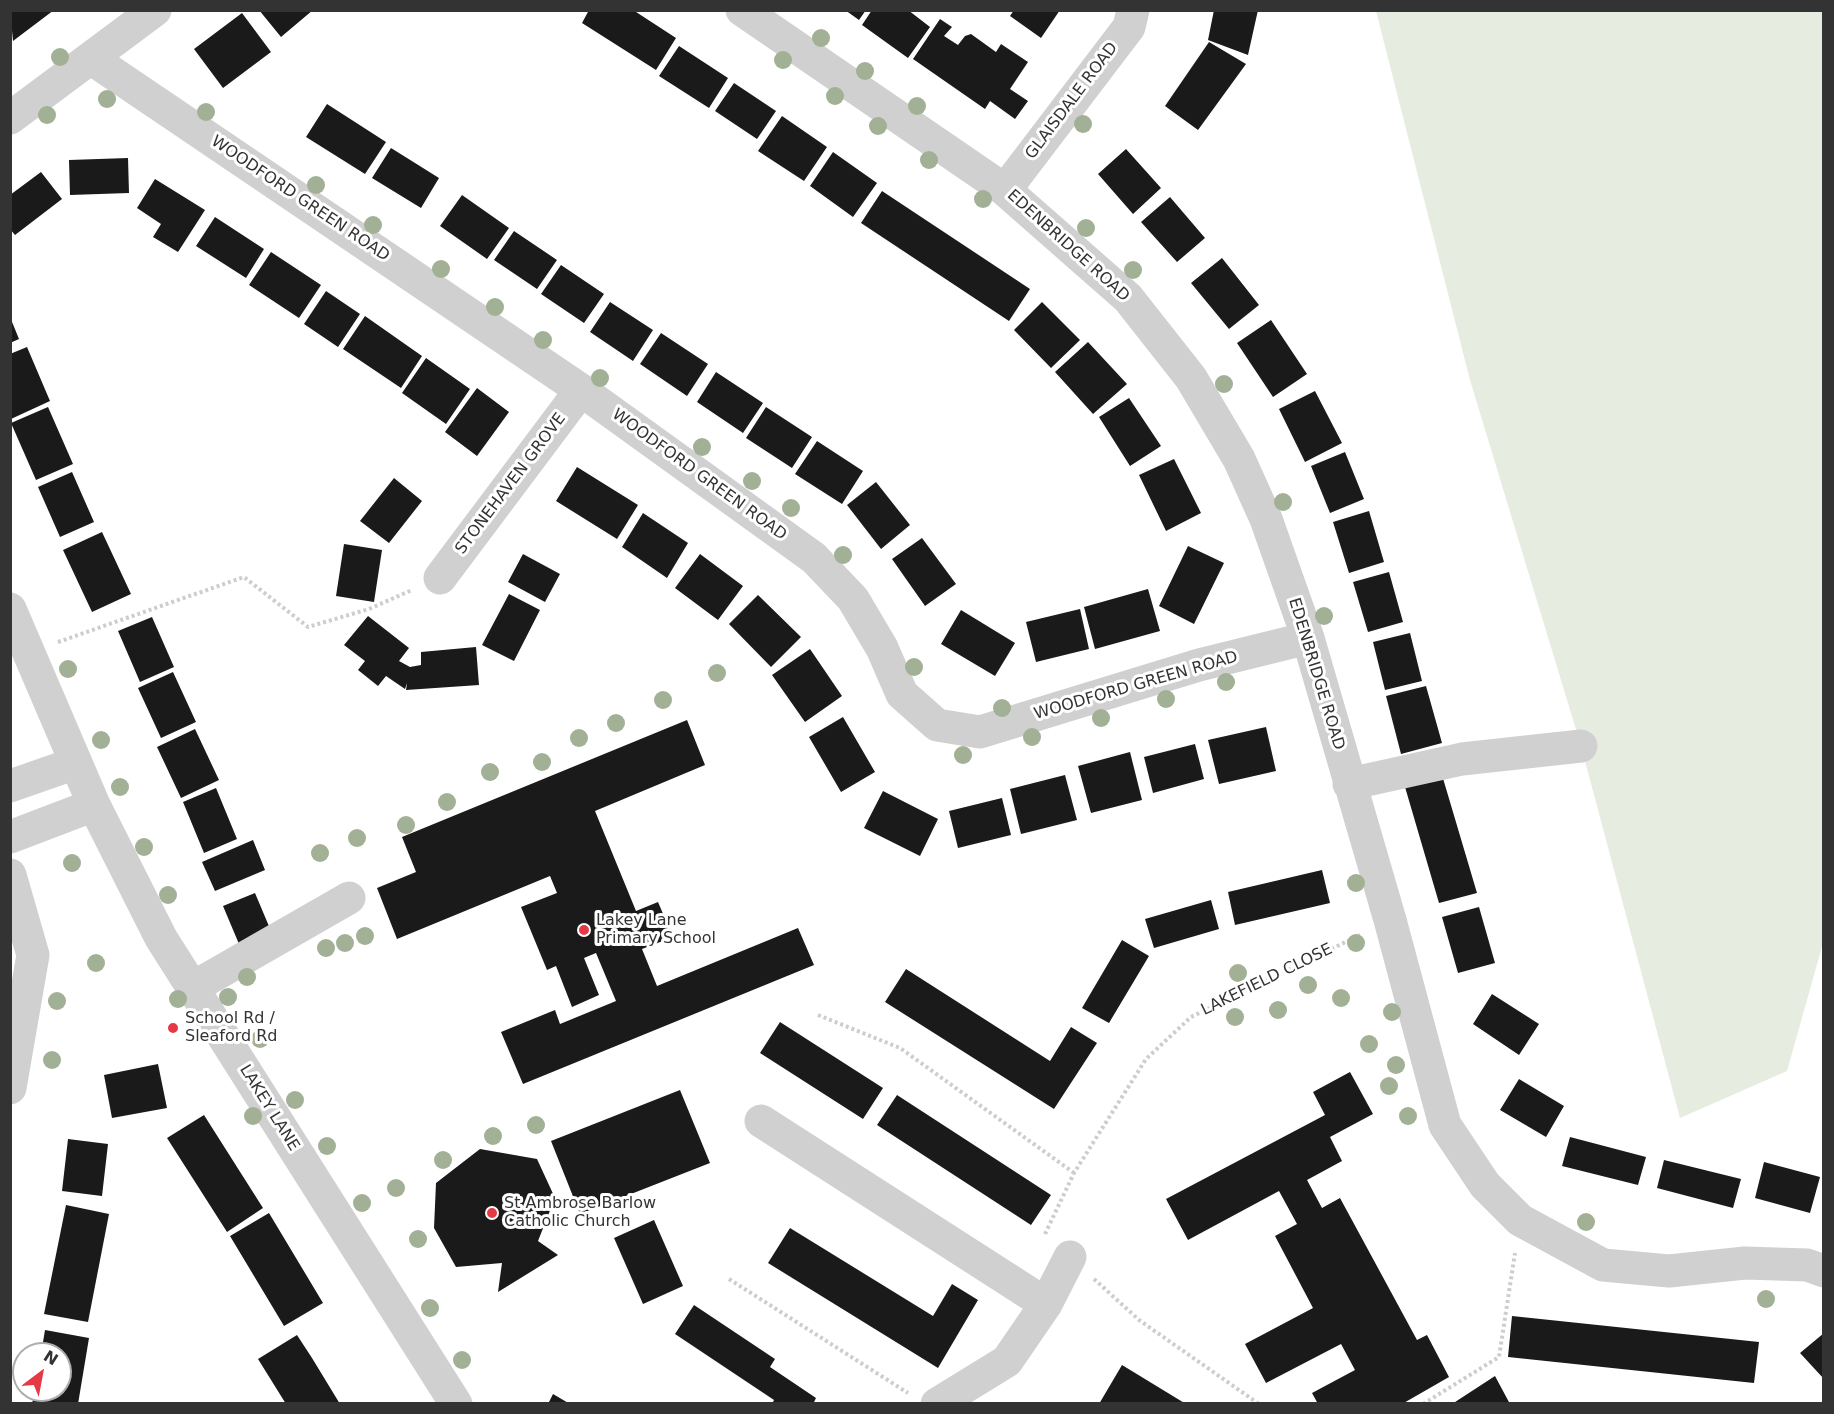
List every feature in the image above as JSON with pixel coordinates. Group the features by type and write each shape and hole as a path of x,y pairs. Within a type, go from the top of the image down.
{"street":[{"path":"10,118 155,10"},
{"name":"EDENBRIDGE ROAD","path":"742,10 1005,190 1128,298 1191,378 1255,490 1308,638 1390,920 1445,1125 1485,1185 1520,1220 1603,1264 1669,1271 1745,1263 1808,1265 1824,1271"},
{"name":"GLAISDALE ROAD","path":"1005,190 1129,27 1133,10"},
{"name":"WOODFORD GREEN ROAD","path":"92,59 581,390 814,558 853,599 882,648 902,694 937,725 980,732 1199,665 1308,638"},
{"name":"STONEHAVEN GROVE","path":"440,578 581,390"},
{"name":"LAKEY LANE","path":"10,609 94,805 160,938 456,1404"},
{"path":"1349,784 1462,759 1581,746"},
{"path":"10,786 76,763"},
{"path":"10,837 94,805"},
{"path":"10,875 33,955 10,1088"},
{"path":"192,988 349,898"},
{"path":"760,1121 1046,1304"},
{"path":"925,1400 1007,1361 1046,1304 1070,1257"}],"path":[{"path":"30,655 69,637 244,577 308,627 369,609 440,578"},
{"name":"LAKEFIELD CLOSE","path":"1070,1257 1045,1235 1074,1173 1146,1059 1191,1017 1390,920"},
{"path":"818,1015 900,1048 1074,1173"},
{"path":"1423,1404 1498,1357 1520,1220"},
{"path":"1070,1257 1139,1320 1259,1404"},
{"path":"729,1279 925,1400"}],"shaded area":[{"path":"1376,11 1823,11 1823,943 1787,1071 1680,1118 1581,746 1470,380"}],"building":[{"path":"10,10 54,10 13,41"},
{"path":"259,10 313,10 281,37"},
{"path":"589,10 633,10 676,38 656,70 582,23"},
{"path":"845,10 866,10 859,20"},
{"path":"872,10 908,10 930,27 908,58 862,25"},
{"path":"1014,10 1060,10 1041,38 1010,16"},
{"path":"1214,10 1258,10 1248,55 1208,40"},
{"path":"242,13 271,52 223,88 194,49"},
{"path":"940,19 952,27 944,36 958,45 965,36 971,34 996,52 1001,44 1028,62 1010,89 1028,101 1015,119 990,101 985,109 913,59"},
{"path":"1209,42 1246,64 1198,130 1165,106"},
{"path":"679,46 728,78 709,108 659,76"},
{"path":"734,83 776,111 757,139 715,111"},
{"path":"327,104 386,142 365,174 306,137"},
{"path":"782,116 827,147 804,181 758,151"},
{"path":"391,148 439,178 421,208 372,178"},
{"path":"1126,149 1161,188 1133,214 1098,174"},
{"path":"833,152 877,183 853,217 810,186"},
{"path":"128,158 129,193 70,195 69,160"},
{"path":"41,172 62,199 15,235 10,229 10,195"},
{"path":"155,179 205,210 178,252 153,237 161,224 137,208"},
{"path":"882,191 1030,289 1009,321 861,223"},
{"path":"462,195 509,228 487,259 440,226"},
{"path":"1170,197 1205,238 1177,262 1141,222"},
{"path":"215,217 264,249 246,278 196,246"},
{"path":"514,231 557,260 537,289 494,260"},
{"path":"271,252 321,285 299,318 249,285"},
{"path":"1222,258 1259,305 1229,329 1191,283"},
{"path":"561,265 604,294 584,323 541,294"},
{"path":"326,291 360,314 338,347 304,324"},
{"path":"610,302 653,330 633,361 590,332"},
{"path":"1042,302 1080,340 1051,368 1014,330"},
{"path":"365,316 422,356 401,388 343,349"},
{"path":"10,317 19,339 10,343"},
{"path":"1271,320 1307,374 1273,397 1237,343"},
{"path":"661,333 708,364 687,396 640,364"},
{"path":"1088,342 1127,384 1093,414 1055,372"},
{"path":"27,347 50,401 11,419 10,354"},
{"path":"426,358 470,389 446,424 402,393"},
{"path":"716,372 763,403 743,433 697,402"},
{"path":"477,388 509,412 477,456 445,432"},
{"path":"1315,391 1342,443 1305,462 1279,409"},
{"path":"1129,398 1161,446 1130,466 1099,417"},
{"path":"48,407 73,464 36,480 11,423"},
{"path":"766,407 812,437 792,468 746,438"},
{"path":"817,441 863,471 842,504 795,474"},
{"path":"1345,452 1364,499 1330,513 1311,466"},
{"path":"1174,459 1201,513 1166,531 1139,475"},
{"path":"577,467 638,505 617,539 556,501"},
{"path":"72,472 94,522 60,537 38,487"},
{"path":"394,478 422,501 389,543 360,521"},
{"path":"876,482 910,525 881,549 847,505"},
{"path":"1369,511 1384,562 1349,573 1333,522"},
{"path":"643,513 688,543 667,578 622,547"},
{"path":"102,532 131,594 92,612 63,550"},
{"path":"922,538 956,584 925,606 892,559"},
{"path":"344,544 382,550 374,602 336,596"},
{"path":"1188,546 1224,563 1194,624 1159,606"},
{"path":"523,554 560,574 545,602 508,582"},
{"path":"700,554 743,586 718,620 675,588"},
{"path":"1389,572 1403,622 1368,632 1353,582"},
{"path":"1148,589 1160,631 1095,649 1084,607"},
{"path":"509,594 540,610 514,661 482,645"},
{"path":"758,595 801,637 771,667 729,624"},
{"path":"1080,609 1089,649 1036,662 1026,622"},
{"path":"961,610 1015,643 995,676 941,644"},
{"path":"368,616 409,648 399,661 410,667 421,665 421,652 476,647 479,685 406,690 407,683 405,689 386,676 378,686 358,670 365,661 344,645"},
{"path":"152,617 174,667 140,682 118,631"},
{"path":"1410,633 1422,681 1385,690 1373,642"},
{"path":"810,649 842,696 805,722 772,675"},
{"path":"173,672 196,722 161,738 138,688"},
{"path":"1426,686 1442,743 1401,754 1386,696"},
{"path":"843,717 875,772 841,792 809,737"},
{"path":"687,720 705,765 595,811 636,911 658,902 673,937 642,949 657,986 798,928 814,965 523,1084 501,1032 555,1010 560,1024 616,1001 596,953 584,958 599,995 572,1007 556,966 547,970 521,907 557,893 550,876 397,939 377,888 416,872 402,837"},
{"path":"1266,727 1276,771 1219,784 1208,740"},
{"path":"195,729 219,780 181,798 157,747"},
{"path":"1195,744 1204,779 1153,793 1144,757"},
{"path":"1130,752 1142,800 1091,813 1078,766"},
{"path":"1065,775 1077,820 1021,834 1010,789"},
{"path":"1442,775 1477,893 1439,903 1405,787"},
{"path":"216,788 237,839 204,853 183,802"},
{"path":"883,791 938,819 920,856 864,828"},
{"path":"1002,798 1011,835 958,848 949,811"},
{"path":"253,840 265,870 215,891 202,862"},
{"path":"1322,870 1330,903 1235,925 1228,892"},
{"path":"255,893 271,931 239,944 223,906"},
{"path":"1211,900 1219,929 1154,948 1145,919"},
{"path":"1479,907 1495,963 1458,973 1442,917"},
{"path":"1122,940 1149,956 1109,1023 1082,1008"},
{"path":"906,969 1050,1061 1071,1027 1097,1043 1054,1109 885,1002"},
{"path":"1492,994 1539,1024 1519,1055 1473,1024"},
{"path":"780,1022 883,1088 863,1119 760,1053"},
{"path":"158,1064 167,1108 112,1118 104,1075"},
{"path":"1350,1072 1373,1114 1330,1137 1342,1161 1307,1180 1322,1208 1340,1198 1417,1340 1427,1335 1449,1377 1402,1404 1318,1404 1312,1393 1355,1370 1341,1344 1266,1383 1245,1344 1313,1308 1275,1236 1297,1224 1279,1191 1188,1240 1166,1199 1325,1115 1313,1092"},
{"path":"1519,1079 1564,1106 1546,1137 1500,1110"},
{"path":"680,1090 710,1163 580,1214 551,1141"},
{"path":"897,1095 1051,1195 1031,1225 877,1125"},
{"path":"204,1115 263,1208 227,1232 167,1138"},
{"path":"1570,1137 1646,1157 1638,1185 1562,1166"},
{"path":"68,1139 108,1144 102,1196 62,1191"},
{"name":"St Ambrose Barlow Catholic Church","path":"480,1149 537,1159 555,1198 538,1241 558,1255 498,1292 502,1263 456,1267 434,1228 436,1183"},
{"path":"1664,1160 1741,1179 1733,1208 1657,1188"},
{"path":"1764,1162 1820,1177 1810,1213 1755,1198"},
{"path":"66,1205 109,1214 88,1322 44,1314"},
{"path":"269,1213 323,1303 284,1326 230,1236"},
{"path":"654,1220 683,1286 643,1304 614,1238"},
{"path":"790,1228 933,1316 952,1284 978,1300 938,1368 768,1263"},
{"path":"694,1305 775,1359 770,1367 816,1398 813,1404 772,1404 774,1400 675,1334"},
{"path":"1512,1316 1759,1342 1754,1383 1508,1357"},
{"path":"45,1330 89,1338 78,1404 32,1404 32,1402 72,1402 72,1342 43,1342"},
{"path":"1824,1333 1824,1379 1800,1353"},
{"path":"297,1335 340,1404 286,1404 258,1359"},
{"path":"1122,1365 1186,1404 1099,1404"},
{"path":"1495,1376 1510,1404 1452,1404"},
{"path":"553,1394 570,1404 548,1404"}],"place":[{"name":"Lakey Lane Primary School","path":"584,930"},
{"name":"School Rd / Sleaford Rd","path":"173,1028"},
{"name":"St Ambrose Barlow Catholic Church","path":"492,1213"}]}
